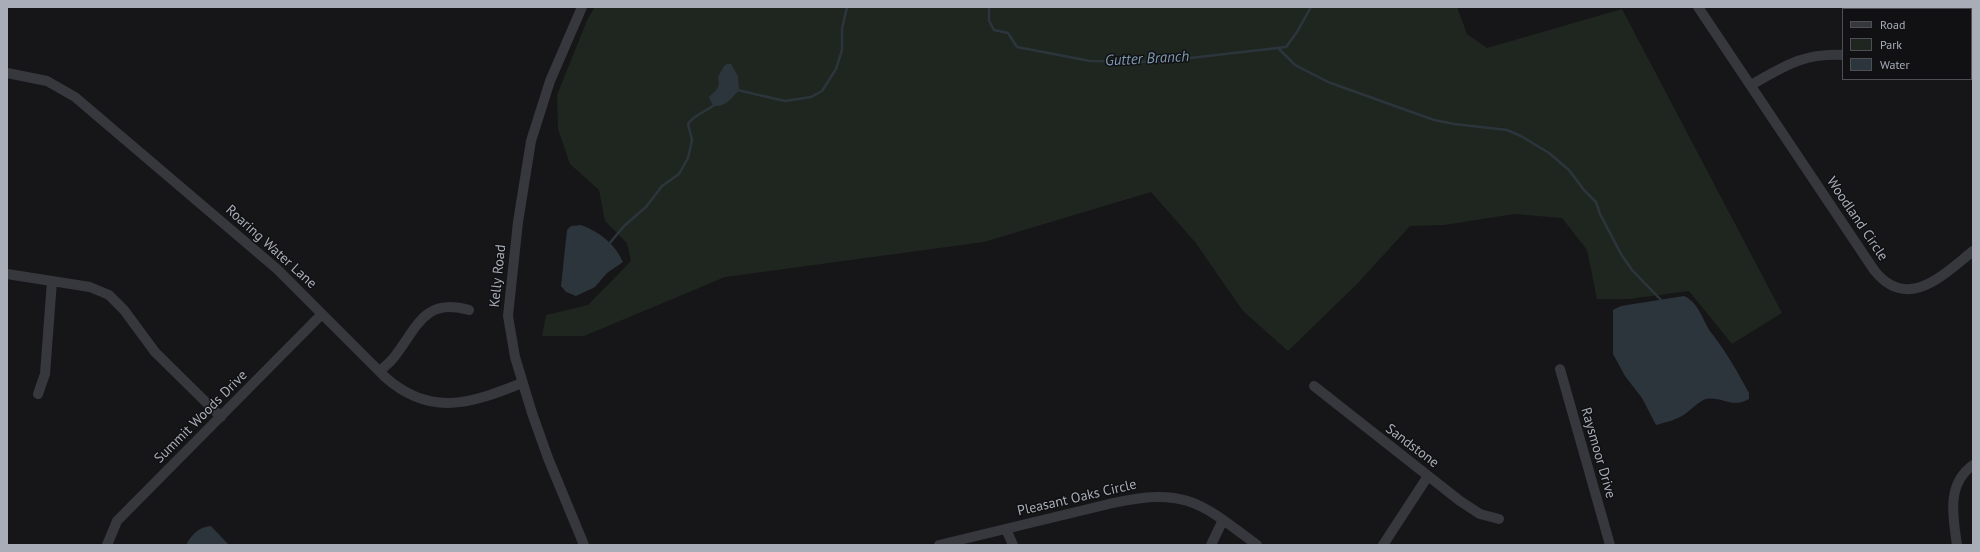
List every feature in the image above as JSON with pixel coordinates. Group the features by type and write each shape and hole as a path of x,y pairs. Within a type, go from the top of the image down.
{"street":[{"name":"Kelly Road","path":"582,7 565,43 538,116 526,172 508,316 510,338 522,383 548,458 584,545"},
{"name":"Woodland Circle","path":"1698,7 1854,241 1874,270 1887,284 1900,290 1918,288 1937,278 1973,251"},
{"path":"1751,85 1780,69 1813,55 1842,54"},
{"name":"Roaring Water Lane","path":"7,73 40,79 68,92 278,269 392,383 414,396 430,402 447,404 472,401 522,383"},
{"path":"7,274 90,287 103,292 114,300 155,352 221,417"},
{"path":"38,394 45,374 52,281"},
{"path":"380,371 396,355 414,326 428,314 445,308 457,307 469,310"},
{"name":"Summit Woods Drive","path":"107,545 117,521 322,314"},
{"name":"Raysmoor Drive","path":"1560,369 1610,545"},
{"name":"Sandstone","path":"1314,386 1460,501 1480,514 1499,520"},
{"path":"1958,545 1952,509 1955,490 1965,470 1973,465"},
{"path":"1382,545 1428,476"},
{"name":"Pleasant Oaks Circle","path":"940,545 1113,502 1152,496 1176,497 1203,507 1257,545"},
{"path":"1211,545 1223,520"},
{"path":"1006,529 1012,545"}],"green space":[{"path":"595,7 1457,7 1467,34 1487,48 1622,9 1782,313 1732,344 1689,291 1629,299 1597,299 1587,250 1562,218 1514,214 1444,225 1410,226 1357,284 1288,351 1243,311 1195,242 1151,192 984,242 725,277 584,336 542,336 546,315 588,305 631,261 627,243 605,221 599,190 570,164 558,129 557,95 588,18"}],"water":[{"path":"731,64 738,76 739,90 725,104 713,106 709,97 717,88 719,84 718,77 724,66"},
{"path":"581,225 606,239 616,250 623,262 607,273 595,287 576,296 566,292 561,286 567,230 571,226"},
{"path":"1684,296 1690,299 1698,308 1709,330 1741,378 1749,393 1749,399 1743,402 1732,403 1717,399 1706,399 1682,416 1656,425 1642,398 1625,376 1613,354 1613,310 1621,306"},
{"path":"211,526 229,545 186,545 196,532"}],"waterway":[{"path":"737,90 785,101 811,97 822,91 836,69 842,50 842,29 847,7"},
{"name":"Gutter Branch","path":"989,7 989,21 994,30 1008,33 1017,47 1090,61 1155,62 1286,47 1297,32 1311,7"},
{"path":"1279,49 1295,65 1328,82 1434,120 1454,124 1507,130 1521,136 1549,153 1569,170 1584,190 1596,202 1600,214 1621,254 1632,270 1662,301"},
{"path":"609,244 624,226 646,207 662,186 679,174 688,158 692,140 688,124 693,118 714,105"}]}
